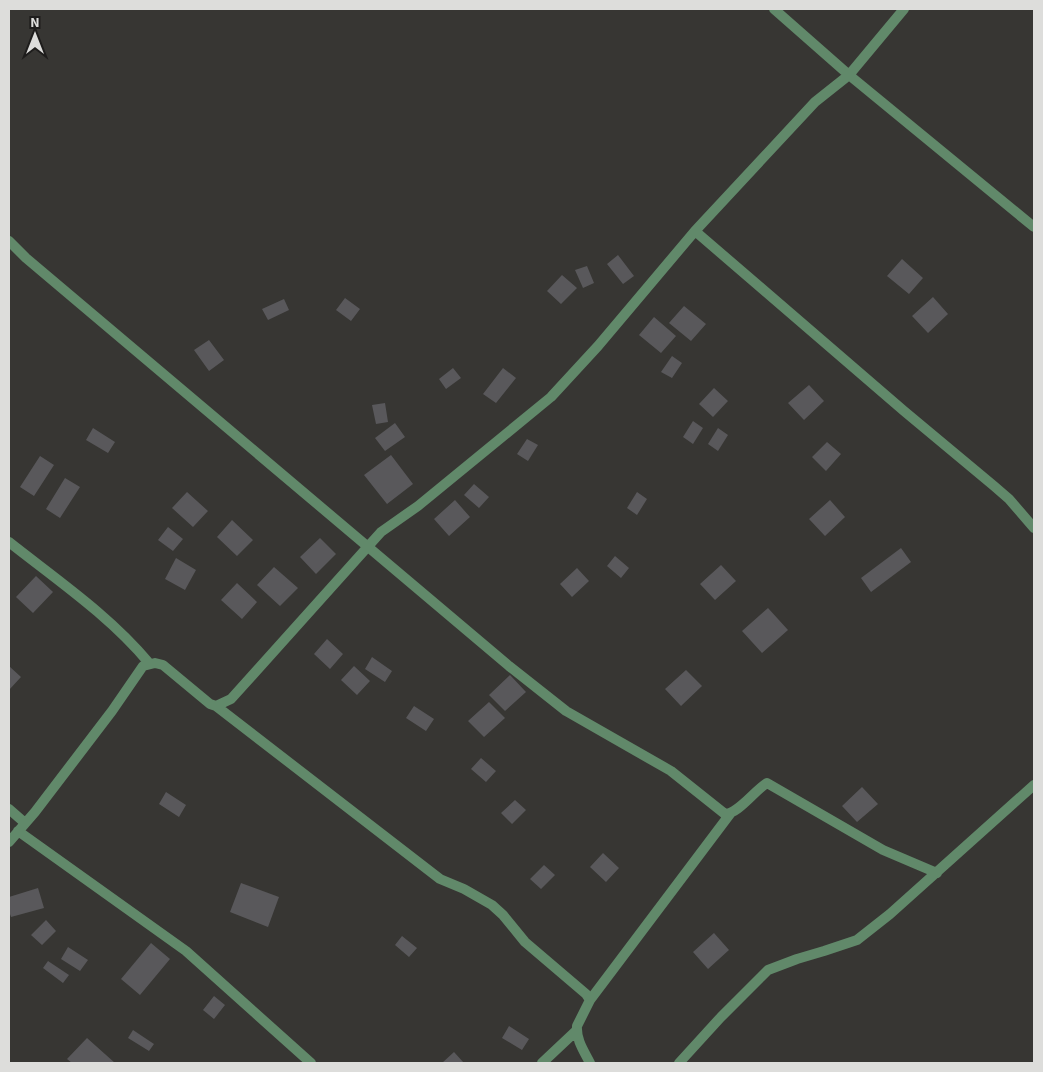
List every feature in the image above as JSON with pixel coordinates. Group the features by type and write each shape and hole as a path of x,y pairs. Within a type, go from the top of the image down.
{"street":[{"path":"774,9 849,75 1034,227"},
{"path":"216,706 231,699 381,532 418,506 551,397 598,346 695,231 815,102 849,75 904,9"},
{"path":"695,231 1001,492 1034,528"},
{"path":"9,240 33,264 509,666 566,711 671,771 725,814 730,814"},
{"path":"9,542 108,621 133,644 149,664"},
{"path":"9,842 112,711 143,666 149,664 163,666 440,879 492,904 524,942 586,994 590,1000"},
{"path":"590,1063 577,1037 576,1030 590,1000 730,814 738,810 767,783 883,850 937,873"},
{"path":"679,1063 727,1010 768,970 857,940 937,873 1034,785"},
{"path":"9,808 22,827 186,952 312,1063"},
{"path":"542,1063 576,1030"}],"building":[{"path":"618,255 634,276 623,284 607,264"},
{"path":"902,259 923,278 909,294 887,276"},
{"path":"587,266 594,283 583,288 575,270"},
{"path":"562,275 577,288 561,304 547,291"},
{"path":"933,297 948,314 928,333 912,316"},
{"path":"345,298 360,309 351,321 336,310"},
{"path":"284,299 289,310 268,320 262,309"},
{"path":"684,306 706,324 691,341 669,323"},
{"path":"654,317 676,336 661,353 639,335"},
{"path":"209,340 224,360 209,371 194,350"},
{"path":"672,356 682,363 672,378 661,372"},
{"path":"453,368 461,378 446,389 439,379"},
{"path":"503,368 516,378 496,403 483,394"},
{"path":"809,385 824,401 804,420 788,403"},
{"path":"714,388 728,401 713,417 699,404"},
{"path":"385,403 388,422 376,424 372,405"},
{"path":"693,421 703,428 693,444 683,437"},
{"path":"395,423 405,437 385,451 375,438"},
{"path":"93,428 115,442 108,453 86,440"},
{"path":"718,428 728,435 718,451 708,444"},
{"path":"527,439 538,445 528,461 517,454"},
{"path":"827,442 841,454 826,471 812,457"},
{"path":"391,455 413,484 387,504 364,475"},
{"path":"40,456 54,465 34,496 20,487"},
{"path":"65,478 80,487 60,518 46,509"},
{"path":"474,484 489,497 479,508 464,495"},
{"path":"187,492 208,511 193,527 172,508"},
{"path":"637,492 647,499 637,515 627,508"},
{"path":"455,500 470,517 449,536 434,519"},
{"path":"830,500 845,517 825,536 809,519"},
{"path":"232,520 253,540 237,556 217,537"},
{"path":"168,527 183,539 173,551 158,540"},
{"path":"320,538 336,554 316,574 300,557"},
{"path":"901,548 911,562 871,592 861,578"},
{"path":"615,556 629,568 621,578 607,566"},
{"path":"176,558 196,570 185,590 165,579"},
{"path":"721,565 736,581 715,600 700,584"},
{"path":"274,567 298,588 280,606 257,585"},
{"path":"577,568 589,581 572,597 560,584"},
{"path":"36,576 53,592 33,613 16,597"},
{"path":"237,583 257,602 242,619 221,600"},
{"path":"768,608 788,630 762,653 742,631"},
{"path":"327,639 343,654 330,669 314,654"},
{"path":"372,657 392,671 385,682 365,669"},
{"path":"9,666 21,677 9,690"},
{"path":"354,666 370,681 357,695 341,680"},
{"path":"686,670 702,686 681,706 665,689"},
{"path":"510,675 526,692 505,711 489,695"},
{"path":"489,702 505,718 484,737 468,721"},
{"path":"414,706 434,719 426,731 406,718"},
{"path":"481,758 496,771 486,782 471,769"},
{"path":"862,787 878,804 857,822 842,806"},
{"path":"166,792 186,805 179,817 159,804"},
{"path":"515,800 526,810 512,824 501,813"},
{"path":"603,853 619,868 606,882 590,867"},
{"path":"544,865 555,875 541,889 530,879"},
{"path":"241,883 279,897 268,927 230,912"},
{"path":"38,888 44,908 11,917 9,897"},
{"path":"46,920 56,931 42,945 31,935"},
{"path":"714,933 729,950 708,969 693,952"},
{"path":"402,936 417,948 409,957 395,945"},
{"path":"151,943 170,959 140,995 121,979"},
{"path":"68,947 88,960 80,971 61,959"},
{"path":"48,961 69,975 63,983 43,968"},
{"path":"214,996 225,1005 214,1019 203,1010"},
{"path":"509,1026 529,1039 522,1050 502,1038"},
{"path":"133,1030 154,1044 149,1051 128,1038"},
{"path":"87,1038 115,1063 72,1063 67,1059"},
{"path":"454,1052 464,1063 442,1063"}]}
